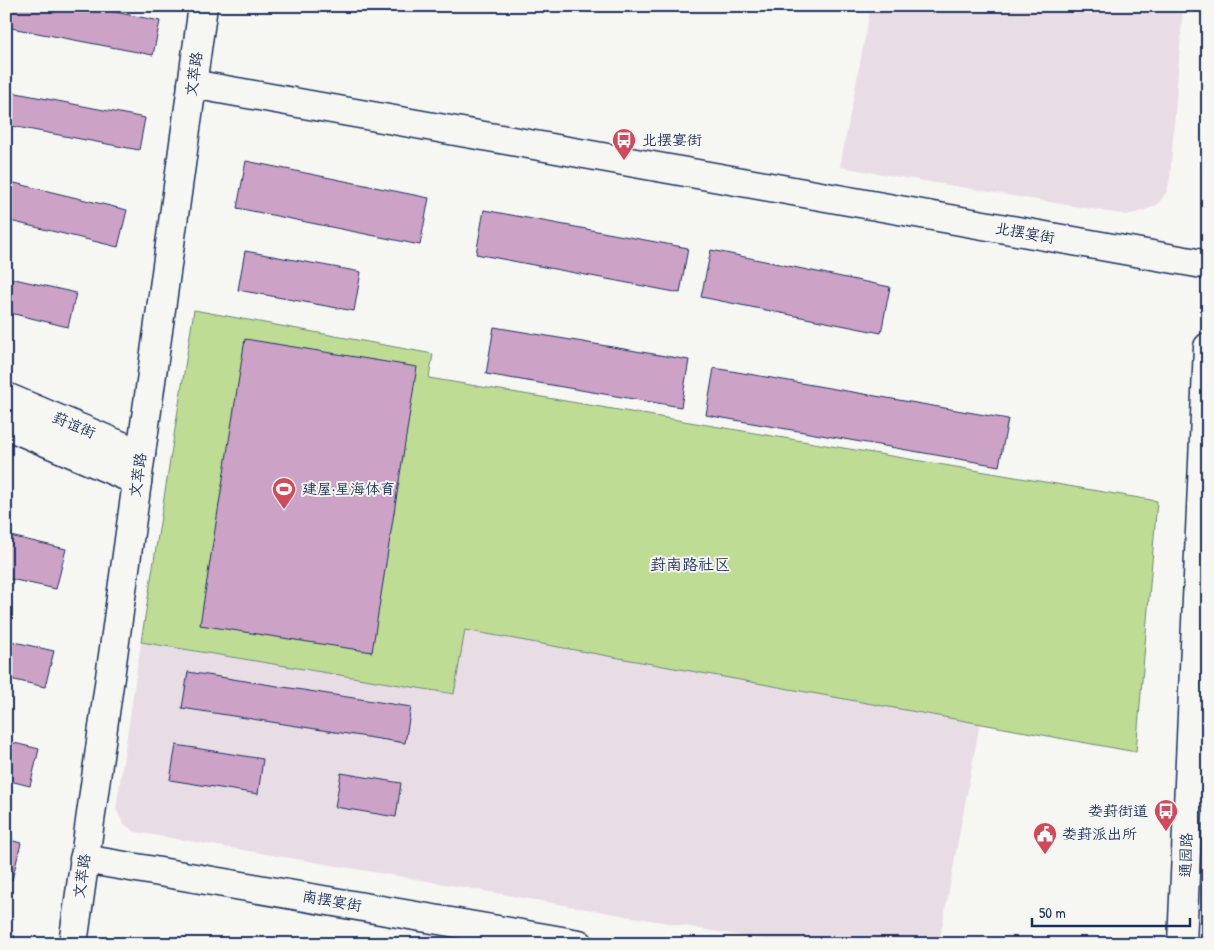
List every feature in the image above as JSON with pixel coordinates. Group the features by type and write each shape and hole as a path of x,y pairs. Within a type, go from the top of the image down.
{"main road":[{"name":"文萃路","path":"73,944 203,6"},
{"name":"北摆宴街","path":"192,84 1208,265"},
{"name":"通园路","path":"1182,944 1208,347"},
{"name":"葑谊街","path":"6,397 141,454"},
{"name":"葑谊街","path":"6,425 137,481"},
{"name":"南摆宴街","path":"84,858 579,944"}],"shaded area":[{"path":"871,6 1183,6 1170,179 1166,193 1157,205 1127,215 840,167"},
{"path":"465,629 980,723 939,944 787,944 135,832 123,823 116,809 141,642 453,694"}],"green space":[{"path":"194,310 433,354 429,378 1157,501 1136,752 465,630 454,694 141,642"}],"building":[{"path":"6,6 84,6 160,21 153,55 6,27"},
{"path":"6,91 145,118 139,150 6,125"},
{"path":"246,161 429,198 420,245 237,208"},
{"path":"6,181 127,210 118,247 6,220"},
{"path":"484,210 688,248 680,293 476,254"},
{"path":"711,250 890,287 881,333 701,297"},
{"path":"245,251 361,272 354,311 238,290"},
{"path":"6,277 76,293 68,327 6,312"},
{"path":"494,327 689,360 681,407 486,374"},
{"name":"建屋·星海体育","path":"245,339 417,367 372,652 200,625"},
{"path":"714,368 1008,419 999,466 706,415"},
{"path":"6,535 66,549 56,589 6,578"},
{"path":"6,640 54,651 45,687 6,678"},
{"path":"188,672 411,707 405,743 182,708"},
{"path":"6,741 39,749 30,786 6,780"},
{"path":"176,745 263,759 258,794 170,780"},
{"path":"341,773 401,783 396,817 335,807"},
{"path":"6,839 21,843 12,880 6,879"},
{"path":"6,934 15,936 13,944 6,944"}],"place":[{"name":"北摆宴街","path":"624,161"},
{"name":"建屋·星海体育","path":"284,510"},
{"name":"娄葑街道","path":"1166,832"},
{"name":"娄葑派出所","path":"1045,855"}],"district":[{"name":"葑南路社区","path":"690,564"}]}
